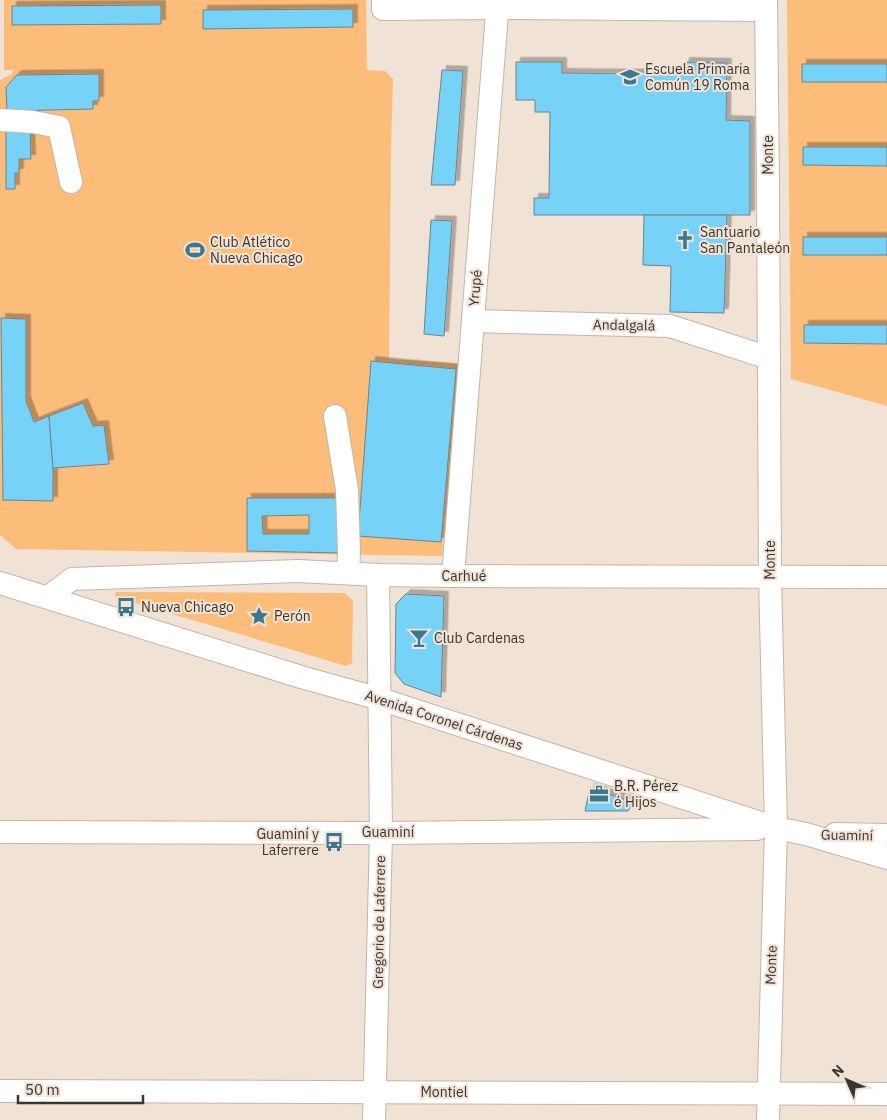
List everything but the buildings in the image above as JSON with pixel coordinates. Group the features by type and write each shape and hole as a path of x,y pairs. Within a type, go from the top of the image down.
{"street":[{"name":"Yrupé","path":"453,576 498,4"},
{"path":"383,5 766,5"},
{"name":"Monte","path":"766,5 770,576 776,828 768,1120"},
{"path":"0,120 32,122 59,127 71,182"},
{"name":"Andalgalá","path":"473,321 670,326 769,358"},
{"path":"335,416 347,490 348,574"},
{"name":"Carhué","path":"48,597 72,579 298,571 453,576 887,577"},
{"name":"Gregorio de Laferrere","path":"374,1120 381,833 378,575"},
{"name":"Avenida Coronel Cárdenas","path":"0,583 300,677 380,699 776,828 806,834 887,858"},
{"name":"Guaminí","path":"0,832 381,833 776,828"},
{"name":"Guaminí","path":"806,834 887,835"},
{"name":"Montiel","path":"0,1091 887,1094"}],"shaded area":[{"name":"Club Atlético Nueva Chicago","path":"4,0 366,0 367,70 385,71 393,79 389,359 458,363 442,556 16,549 0,535 0,80 12,74 13,70 4,70","holes":["161,5 161,23 12,25 12,6","353,10 352,27 204,29"]},
{"path":"787,0 887,0 887,64 802,64 802,82 887,82 887,147 803,147 803,165 887,166 887,237 804,237 803,254 887,255 887,325 805,325 804,343 887,344 887,406 791,379"},
{"path":"116,592 345,593 353,601 352,663 346,666 119,598 115,596"}],"place":[{"name":"Escuela Primaria Común 19 Roma","path":"630,77"},
{"name":"Santuario San Pantaleón","path":"685,240"},
{"name":"Club Atlético Nueva Chicago","path":"195,250"},
{"name":"Nueva Chicago","path":"126,607"},
{"name":"Perón","path":"259,616"},
{"name":"Club Cardenas","path":"419,638"},
{"name":"B.R. Pérez é Hijos","path":"599,794"},
{"name":"Guaminí y Laferrere","path":"334,842"}]}
